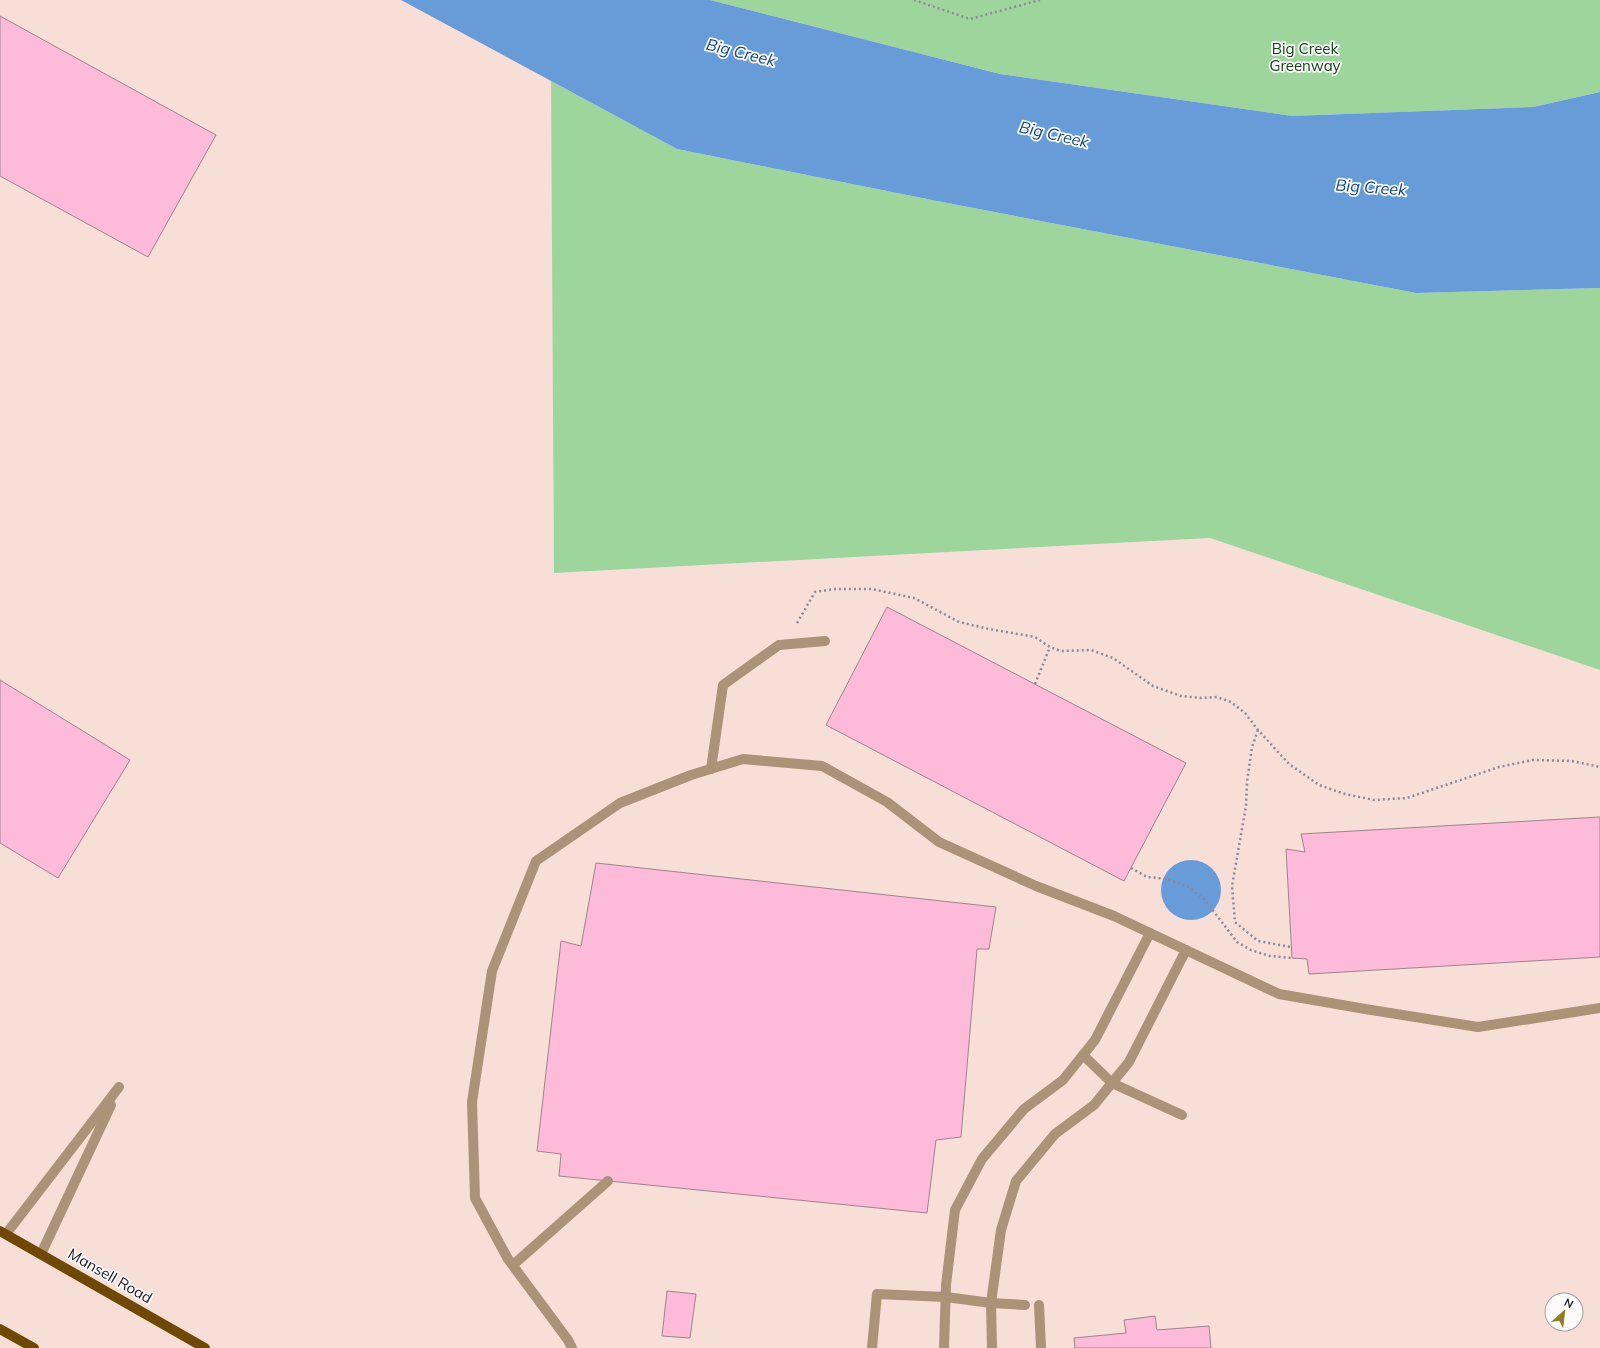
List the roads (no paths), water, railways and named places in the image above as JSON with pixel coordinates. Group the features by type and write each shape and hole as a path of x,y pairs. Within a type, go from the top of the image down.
{"main road":[{"name":"Mansell Road","path":"3,1232 205,1348"},
{"path":"0,1329 34,1348"}],"lane":[{"path":"711,769 723,685 779,645 825,641"},
{"path":"572,1348 568,1340 508,1258 475,1198 472,1102 492,971 536,861 620,803 691,775 743,759 822,766 887,802 939,842 1036,886 1114,916 1279,994 1365,1010 1478,1027 1600,1008"},
{"path":"944,1348 946,1297 955,1210 982,1159 1024,1109 1063,1080 1096,1040 1150,933"},
{"path":"992,1348 991,1303 1001,1230 1016,1181 1055,1134 1094,1105 1129,1062 1186,950"},
{"path":"1083,1055 1112,1083 1182,1114"},
{"path":"3,1232 119,1087 41,1254"},
{"path":"513,1265 608,1181"},
{"path":"872,1348 877,1294 946,1297 991,1303 1025,1305"},
{"path":"1039,1305 1041,1348"}],"water":[{"name":"Big Creek","path":"401,0 710,0 1000,74 1292,116 1533,107 1600,92 1600,288 1416,293 937,201 677,149"},
{"path":"1185,860 1197,860 1208,865 1216,873 1221,884 1219,902 1208,915 1197,920 1185,920 1174,915 1166,907 1161,896 1161,884 1166,873 1174,865"}],"park label":[{"name":"Big Creek Greenway","path":"1305,58"}]}
